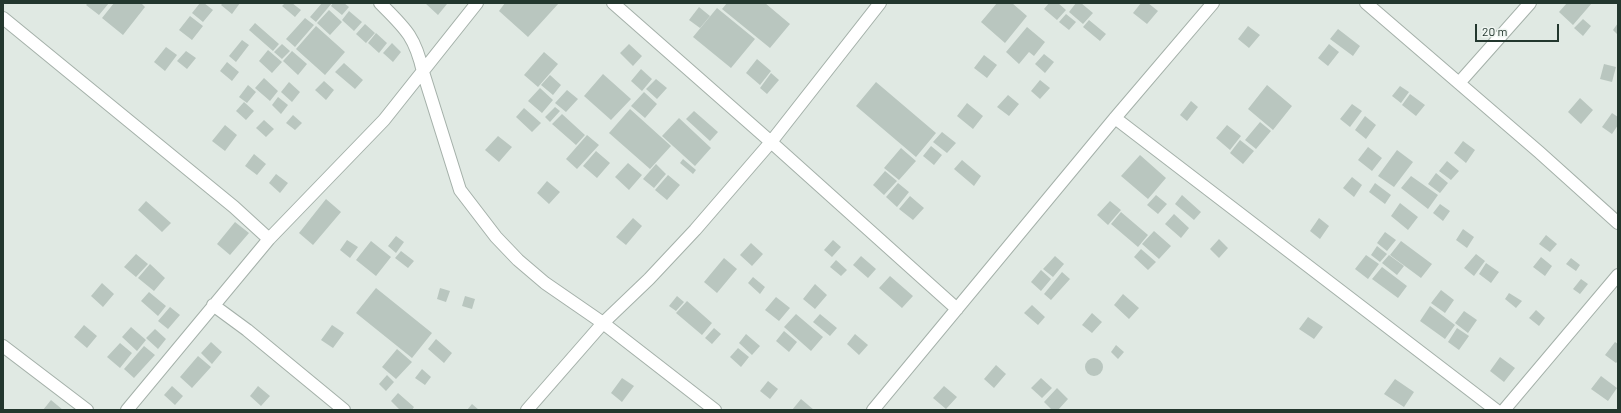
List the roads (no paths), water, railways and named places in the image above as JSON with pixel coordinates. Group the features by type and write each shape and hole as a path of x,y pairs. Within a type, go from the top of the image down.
{"street":[{"path":"380,3 403,26 418,52 460,190 496,237 518,260 545,283 603,323 715,410"},
{"path":"127,410 269,239 384,120 477,3"},
{"path":"613,3 772,142 958,309"},
{"path":"527,410 603,323 650,279 772,142 880,3"},
{"path":"873,410 1115,118 1213,3"},
{"path":"1366,3 1618,223"},
{"path":"1459,83 1530,3"},
{"path":"3,18 234,207 269,239"},
{"path":"1115,118 1496,410"},
{"path":"1504,410 1618,275"},
{"path":"213,305 247,330 344,410"},
{"path":"3,346 87,410"}]}
